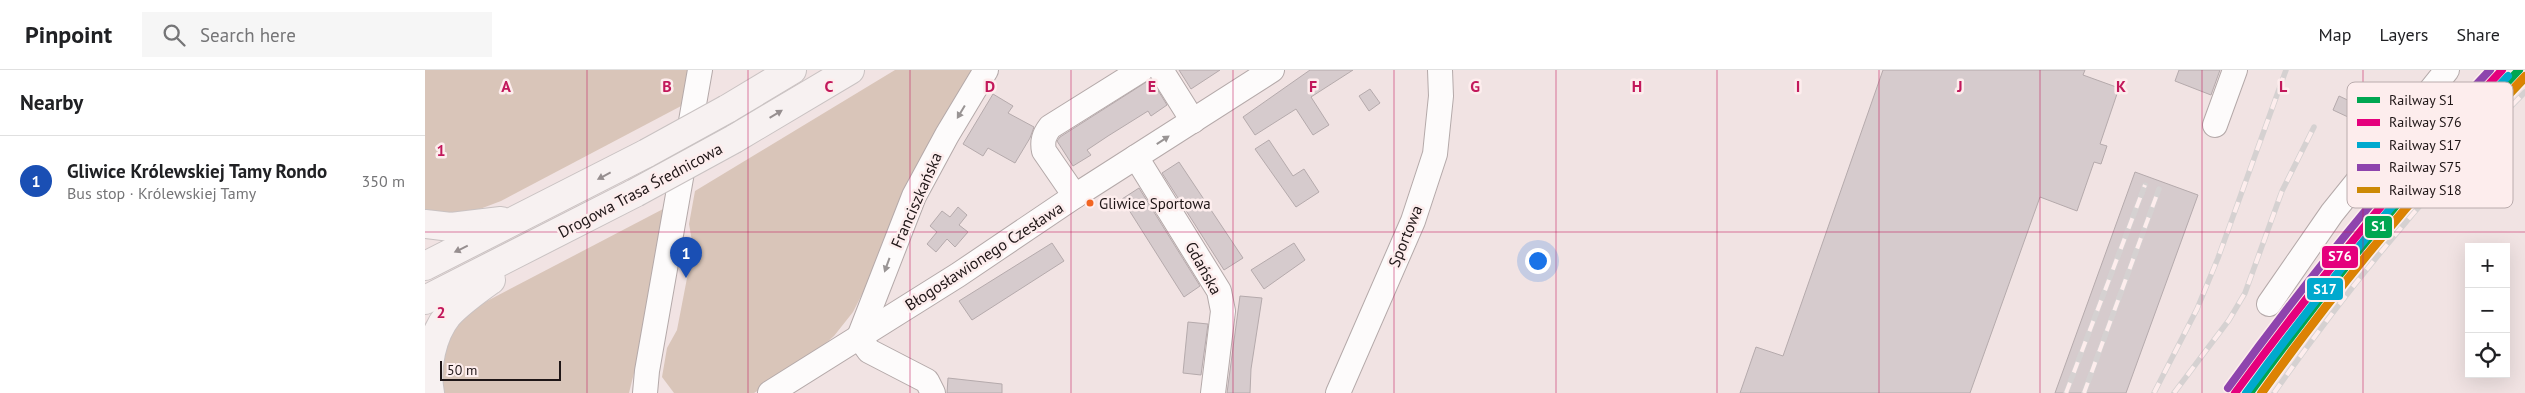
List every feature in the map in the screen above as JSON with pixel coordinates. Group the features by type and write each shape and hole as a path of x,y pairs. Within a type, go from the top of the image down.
{"main road":[{"name":"Drogowa Trasa Średnicowa","path":"425,266 647,153 727,109 792,70"},
{"name":"Drogowa Trasa Średnicowa","path":"425,300 547,240 635,193 734,139 850,70"},
{"path":"425,224 451,226 520,219"},
{"path":"430,393 428,363 433,338 448,315 478,290 547,240"}],"street":[{"path":"639,393 646,382 699,70"},
{"name":"Franciszkańska","path":"859,337 914,196 947,135 987,70"},
{"path":"1075,196 1044,151 1045,133 1050,127 1141,70"},
{"path":"1161,70 1193,120"},
{"name":"Błogosławionego Czesława","path":"770,393 958,275 1075,196 1272,70"},
{"name":"Sportowa","path":"1338,393 1413,221 1435,154 1441,96 1441,70"},
{"path":"2215,125 2235,70"},
{"path":"2437,82 2447,70"},
{"name":"Gdańska","path":"1136,157 1219,291 1223,311 1213,393"},
{"path":"2269,304 2347,194"},
{"path":"859,337 869,351 927,381 933,393"},
{"path":"646,382 654,393"}],"shaded area":[{"path":"425,70 689,70 683,105 501,201 464,215 425,212"},
{"path":"895,70 976,70 853,312 834,336 808,359 754,393 674,393 662,377 667,348 677,330 693,247 689,224 695,191"},
{"path":"665,208 637,361 629,393 441,393 445,349 454,331 468,311"}],"building":[{"path":"1179,70 1220,70 1191,89"},
{"path":"1310,70 1353,70 1311,97 1329,125 1313,135 1296,109 1255,135 1243,117"},
{"path":"1883,70 2085,70 2083,75 2119,88 2100,144 2107,146 2101,164 2094,162 2077,211 2040,197 1970,393 1740,393 1756,347 1783,356"},
{"path":"2179,70 2220,70 2211,95 2175,81"},
{"path":"1151,79 1167,105 1151,116 1148,111 1108,136 1087,150 1091,155 1073,166 1057,141 1060,137"},
{"path":"1370,89 1380,103 1369,111 1359,96"},
{"path":"993,94 1013,106 1008,113 1034,127 1030,138 1015,163 988,148 983,156 963,144"},
{"path":"2339,96 2347,100 2347,117 2333,110"},
{"path":"1269,140 1293,176 1304,169 1319,192 1296,207 1255,149"},
{"path":"1179,162 1243,258 1224,270 1162,173"},
{"path":"2135,172 2198,195 2126,393 2055,393"},
{"path":"1139,188 1200,286 1184,297 1122,199"},
{"path":"958,207 967,215 959,225 968,232 955,247 947,239 936,252 927,244 937,232 930,226 942,211 950,217"},
{"path":"1052,243 1064,261 972,320 959,301"},
{"path":"1294,243 1305,260 1264,289 1251,270"},
{"path":"1240,296 1262,298 1251,369 1250,393 1227,393"},
{"path":"1188,322 1208,324 1201,375 1183,373"},
{"path":"948,378 1002,384 1002,393 947,393"}],"railway":[{"path":"2154,393 2197,309 2218,258 2286,70"},
{"path":"2513,104 2525,92"},
{"path":"2174,393 2229,320 2245,293 2282,191 2314,127"},
{"path":"2066,393 2145,185"},
{"path":"2084,393 2159,189"},
{"path":"2274,393 2362,275 2418,208"}],"rail line":[{"name":"S75","path":"2479,82 2490,70"},
{"name":"S76","path":"2491,82 2502,70"},
{"name":"S1","path":"2508,82 2519,70"},
{"name":"S17","path":"2502,82 2508,76"},
{"name":"S18","path":"2513,90 2525,78"},
{"name":"S75","path":"2228,388 2321,265 2368,208"},
{"name":"S76","path":"2235,393 2298,309 2380,208"},
{"name":"S17","path":"2246,393 2340,270 2391,208"},
{"name":"S1","path":"2250,393 2345,267 2395,208"},
{"name":"S18","path":"2262,393 2323,310 2407,208"}],"transit line":[{"path":"2513,89 2525,76"},
{"path":"2261,393 2354,270 2406,208"}],"place":[{"name":"Gliwice Sportowa","path":"1090,203"},
{"name":"Gliwice Królewskiej Tamy Rondo","path":"686,278"}]}
